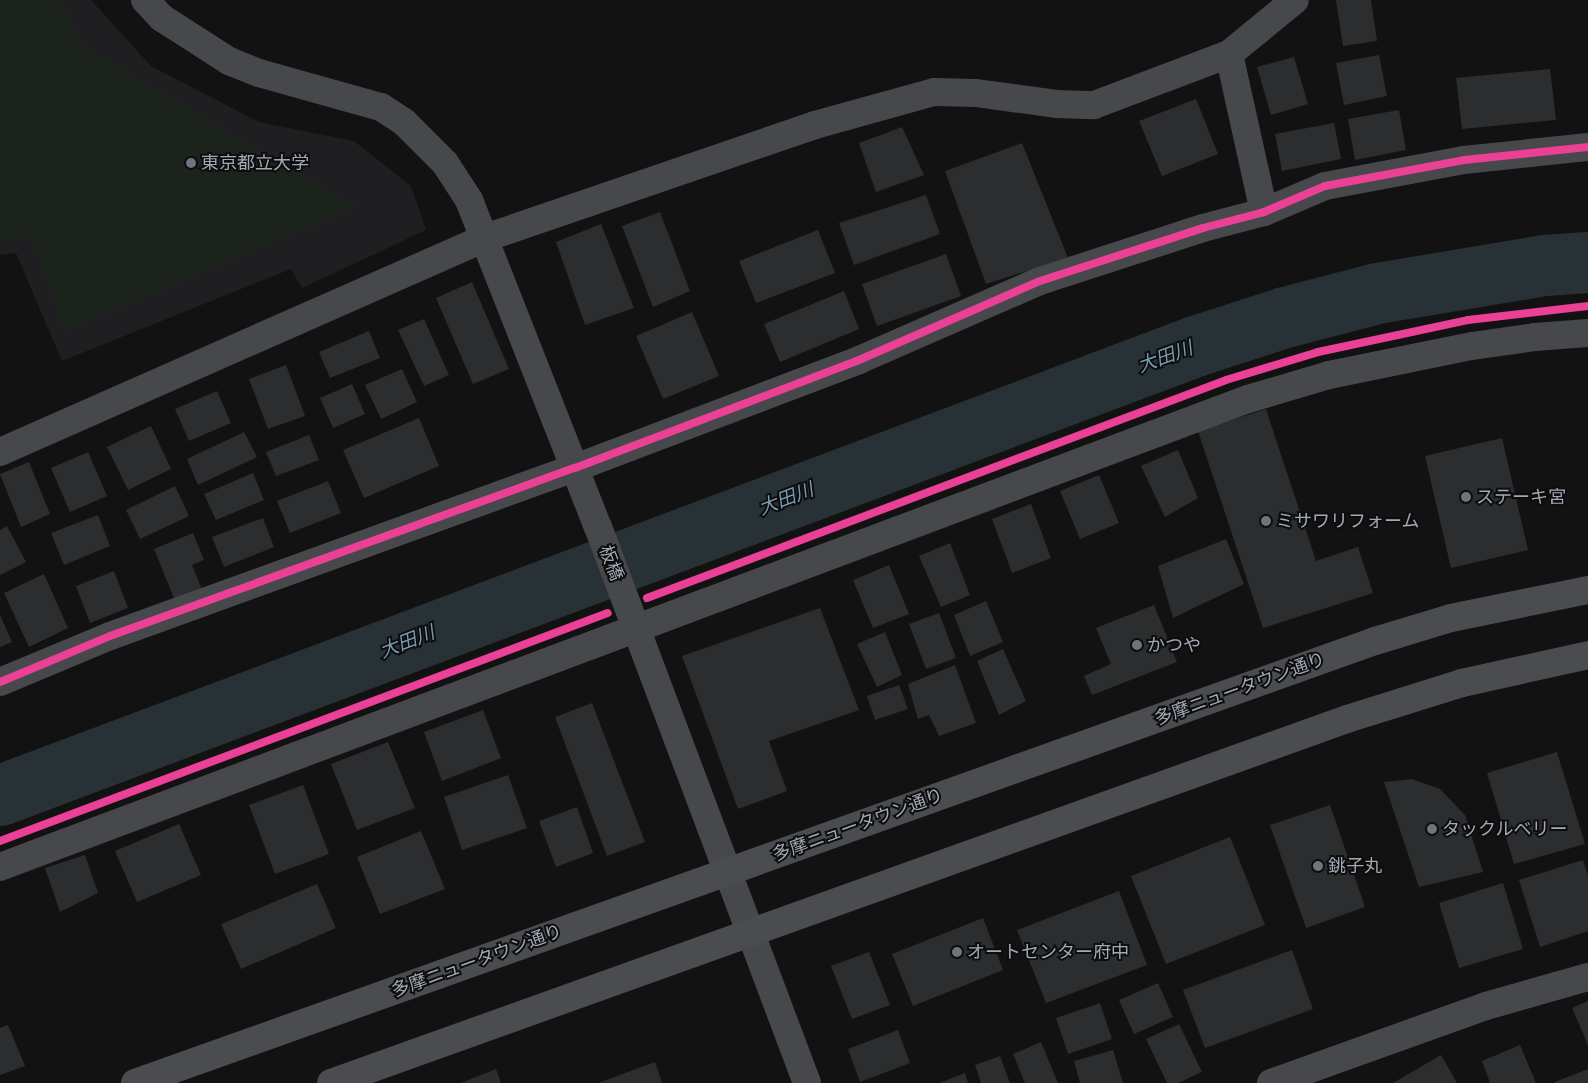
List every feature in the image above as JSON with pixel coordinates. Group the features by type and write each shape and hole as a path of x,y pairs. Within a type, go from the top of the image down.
{"main road":[{"name":"多摩ニュータウン通り","path":"134,1083 1375,641 1452,618 1588,590"},
{"path":"331,1083 749,931 1347,719 1462,683 1588,655"}],"street":[{"name":"板橋","path":"145,0 162,18 229,61 259,74 372,104 404,122 445,163 469,200 598,527 806,1083"},
{"path":"0,452 485,238 815,125 934,92 976,92 1056,104 1094,105 1229,54 1295,0"},
{"path":"1229,54 1264,212"},
{"path":"0,682 110,636 575,468 859,360 1040,281 1204,228 1264,212 1325,186 1464,160 1588,147"},
{"path":"0,867 1248,399 1330,376 1472,346 1536,336 1588,334"},
{"path":"1271,1083 1486,1006 1588,977"}],"shaded area":[{"name":"東京都立大学","path":"0,0 91,0 151,66 259,122 354,141 411,186 426,230 302,288 291,269 62,361 16,253 0,255"},
{"name":"東京都立大学","path":"0,0 59,0 81,45 355,207 65,331 33,238 0,240"}],"building":[{"path":"1336,0 1371,0 1377,41 1343,46"},
{"path":"1379,55 1387,96 1344,105 1336,63"},
{"path":"1294,57 1308,104 1271,115 1257,67"},
{"path":"1550,69 1556,120 1462,129 1456,78"},
{"path":"1196,99 1218,154 1162,176 1139,121"},
{"path":"1399,110 1406,150 1355,160 1348,119"},
{"path":"1334,123 1341,159 1282,171 1275,134"},
{"path":"902,127 924,175 876,192 859,143"},
{"path":"1022,143 1068,258 986,284 945,171"},
{"path":"926,195 940,234 854,265 839,223"},
{"path":"660,212 690,291 653,307 622,226"},
{"path":"601,224 634,308 585,325 556,242"},
{"path":"818,230 835,273 756,303 739,261"},
{"path":"946,254 961,296 877,326 862,284"},
{"path":"472,282 509,369 473,384 436,298"},
{"path":"844,291 859,329 780,362 764,324"},
{"path":"692,312 719,376 663,399 636,336"},
{"path":"424,319 449,375 424,386 398,330"},
{"path":"369,331 380,358 330,378 319,352"},
{"path":"286,365 305,416 268,429 249,379"},
{"path":"402,369 417,402 381,419 365,385"},
{"path":"352,384 365,414 333,428 320,398"},
{"path":"217,391 231,423 189,441 175,409"},
{"path":"1266,409 1316,561 1358,547 1373,593 1263,628 1198,431"},
{"path":"419,418 439,466 364,498 343,450"},
{"path":"151,426 171,469 128,490 107,447"},
{"path":"244,432 257,457 198,485 187,459"},
{"path":"309,435 319,460 276,476 266,452"},
{"path":"1502,438 1528,550 1451,568 1425,456"},
{"path":"1178,450 1198,498 1165,517 1141,466"},
{"path":"88,452 107,496 70,512 51,468"},
{"path":"29,462 50,514 21,527 0,474"},
{"path":"253,473 264,500 216,520 204,494"},
{"path":"1099,475 1119,523 1080,539 1060,491"},
{"path":"328,481 341,513 290,533 277,501"},
{"path":"175,486 189,516 140,539 126,510"},
{"path":"1031,504 1051,558 1012,573 992,519"},
{"path":"98,515 110,546 64,565 51,533"},
{"path":"263,518 274,547 224,567 212,537"},
{"path":"7,526 26,562 0,575 0,530"},
{"path":"193,533 204,560 192,565 203,592 176,603 154,549"},
{"path":"1226,539 1244,584 1173,618 1158,566"},
{"path":"950,543 970,595 941,607 919,556"},
{"path":"889,565 909,614 873,628 853,580"},
{"path":"114,571 128,608 90,623 76,586"},
{"path":"44,574 68,628 29,647 4,593"},
{"path":"986,601 1003,642 970,656 954,615"},
{"name":"かつや","path":"1154,605 1177,662 1092,695 1084,676 1111,664 1096,628"},
{"path":"820,608 859,710 769,741 787,791 738,809 682,656"},
{"path":"939,613 956,658 926,669 909,624"},
{"path":"0,615 12,642 0,647"},
{"path":"885,632 902,675 877,687 857,644"},
{"path":"1003,649 1026,701 999,715 977,661"},
{"path":"955,665 976,723 939,736 929,715 918,719 908,684"},
{"path":"899,685 908,709 875,720 867,696"},
{"path":"592,703 645,842 607,856 555,717"},
{"path":"483,710 501,758 442,781 424,732"},
{"path":"388,742 415,808 357,830 331,764"},
{"path":"1557,752 1585,844 1514,864 1487,773"},
{"path":"508,775 527,828 462,850 444,797"},
{"path":"1412,779 1440,789 1465,815 1483,872 1419,887 1384,782"},
{"path":"303,785 329,854 275,874 249,805"},
{"name":"銚子丸","path":"1330,805 1365,907 1306,928 1270,825"},
{"path":"577,807 593,853 556,867 539,821"},
{"path":"179,824 201,875 137,902 115,851"},
{"path":"421,831 445,889 380,914 357,857"},
{"path":"1230,837 1265,925 1166,964 1131,876"},
{"path":"85,855 98,893 60,912 45,868"},
{"path":"1583,860 1588,876 1588,931 1540,947 1519,880"},
{"path":"1503,883 1523,949 1459,968 1439,903"},
{"path":"317,884 336,928 241,969 221,924"},
{"path":"1119,891 1147,965 1046,1003 1017,930"},
{"path":"983,918 1003,970 913,1006 892,954"},
{"path":"1292,950 1313,1009 1205,1048 1183,990"},
{"path":"869,952 890,1005 852,1019 831,966"},
{"path":"1158,983 1173,1017 1134,1034 1119,1000"},
{"path":"1588,1001 1588,1045 1572,1008"},
{"path":"1100,1003 1112,1039 1068,1054 1056,1018"},
{"path":"1179,1024 1202,1072 1178,1083 1167,1083 1146,1039"},
{"path":"8,1025 25,1066 0,1075 0,1028"},
{"path":"898,1030 910,1063 860,1082 848,1049"},
{"path":"1041,1042 1058,1083 1025,1083 1013,1054"},
{"path":"1520,1045 1536,1083 1490,1083 1482,1061"},
{"path":"1113,1050 1123,1083 1080,1083 1074,1061"},
{"path":"1441,1055 1457,1083 1393,1083"},
{"path":"1000,1056 1010,1083 981,1083 975,1065"},
{"path":"655,1062 662,1083 598,1083"},
{"path":"496,1069 501,1083 461,1083"},
{"path":"1588,1069 1588,1083 1555,1083 1555,1082"},
{"path":"965,1073 968,1083 939,1083"}],"waterway":[{"name":"大田川","path":"0,795 1195,346 1285,317 1377,293 1545,265 1588,262"}],"cycle path":[{"path":"0,682 110,636 575,468 859,360 1040,281 1203,228 1264,212 1325,186 1464,160 1588,147"},
{"path":"647,598 1226,380 1318,352 1468,320 1588,306"},
{"path":"0,841 608,613"}],"place":[{"name":"東京都立大学","path":"191,163"},
{"name":"ステーキ宮","path":"1466,497"},
{"name":"ミサワリフォーム","path":"1266,521"},
{"name":"かつや","path":"1137,645"},
{"name":"タックルベリー","path":"1432,829"},
{"name":"銚子丸","path":"1318,866"},
{"name":"オートセンター府中","path":"957,952"}]}
